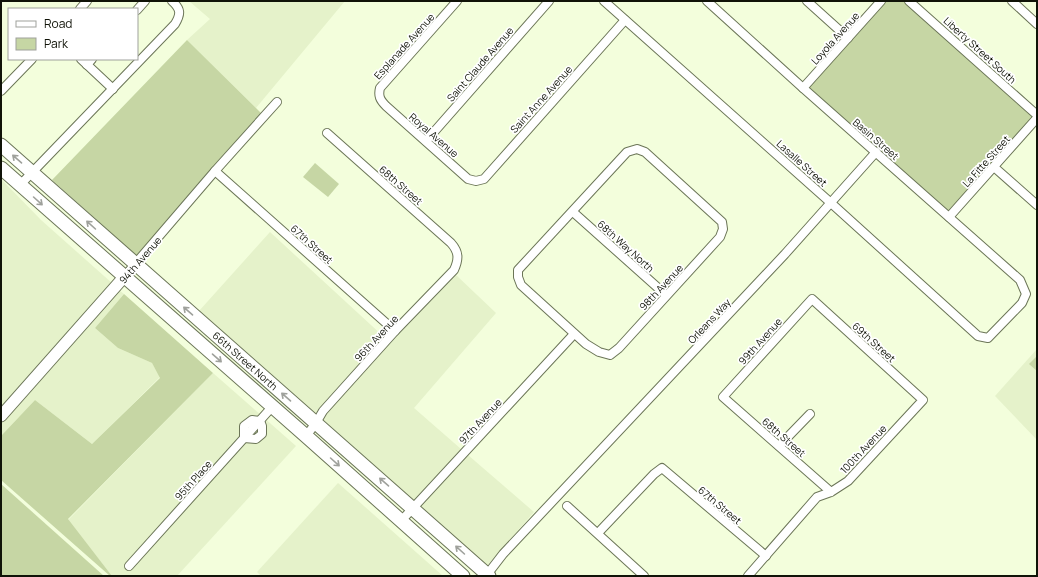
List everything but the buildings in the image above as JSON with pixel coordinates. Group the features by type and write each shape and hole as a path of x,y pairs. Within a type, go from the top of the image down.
{"main road":[{"name":"66th Street North","path":"1,146 413,508 487,575"},
{"name":"66th Street North","path":"1,168 463,576"}],"street":[{"path":"138,9 145,1"},
{"path":"20,185 174,24 180,12 178,7 172,1"},
{"name":"Esplanade Avenue","path":"386,106 380,99 380,88 457,1"},
{"name":"Saint Claude Avenue","path":"426,141 549,1"},
{"name":"Lasalle Street","path":"604,1 978,336 988,338 1022,303 1026,294"},
{"name":"Basin Street","path":"707,1 1020,280 1026,294"},
{"path":"807,1 848,38"},
{"name":"Loyola Avenue","path":"803,88 881,1"},
{"name":"Liberty Street South","path":"909,1 1037,115"},
{"path":"1012,1 1037,24"},
{"name":"Saint Anne Avenue","path":"468,179 476,181 484,179 625,20"},
{"path":"1,91 31,60"},
{"path":"90,62 113,89"},
{"name":"94th Avenue","path":"1,416 124,278 215,171 277,102"},
{"name":"Royal Avenue","path":"386,106 468,179"},
{"name":"La Fitte Street","path":"949,217 1037,118"},
{"name":"68th Street","path":"327,133 451,243 458,255"},
{"name":"98th Avenue","path":"573,212 627,152 637,149 645,152 722,222 720,238 666,295 619,348 610,355 599,352 574,334"},
{"name":"Orleans Way","path":"487,575 503,554 831,203 876,152"},
{"path":"994,167 1037,205"},
{"name":"67th Street","path":"215,171 395,331"},
{"path":"573,212 518,270 518,277 521,285 574,334"},
{"name":"68th Way North","path":"573,212 666,295"},
{"name":"96th Avenue","path":"306,436 323,411 395,331 454,270 458,262 458,255"},
{"name":"99th Avenue","path":"723,397 812,299"},
{"name":"69th Street","path":"812,299 923,400"},
{"name":"97th Avenue","path":"401,521 574,334"},
{"name":"68th Street","path":"723,397 831,492"},
{"name":"100th Avenue","path":"748,576 817,497 831,492 848,481 923,400"},
{"name":"95th Place","path":"128,566 272,406"},
{"path":"779,446 810,414"},
{"name":"67th Street","path":"598,533 654,474 662,468 766,556"},
{"path":"567,506 644,576"}],"shaded area":[{"path":"189,1 345,1 256,108 187,40 210,19"},
{"path":"1,179 41,220 113,284 1,409"},
{"path":"270,232 384,337 319,408 315,415 199,311"},
{"path":"456,275 496,313 414,408 461,449 413,502 322,421 326,414 399,334"},
{"path":"119,290 124,294 95,328 118,348 152,363 160,377 92,444 35,400 1,436 1,423"},
{"path":"1037,349 1037,440 995,396"},
{"path":"213,373 296,446 177,576 112,576 68,520"},
{"path":"468,455 534,512 486,567 419,508"},
{"path":"338,483 443,576 261,576 257,572"}],"green space":[{"path":"877,1 914,1 1037,112 950,219 799,87"},
{"path":"187,40 261,113 209,171 137,256 52,180"},
{"path":"315,163 339,184 328,197 303,177"},
{"path":"124,294 213,373 68,519 112,576 110,576 1,480 1,436 35,400 92,444 160,378 152,363 118,348 95,328"},
{"path":"1037,356 1037,371 1029,364"},
{"path":"1,484 104,576 1,576"}]}
